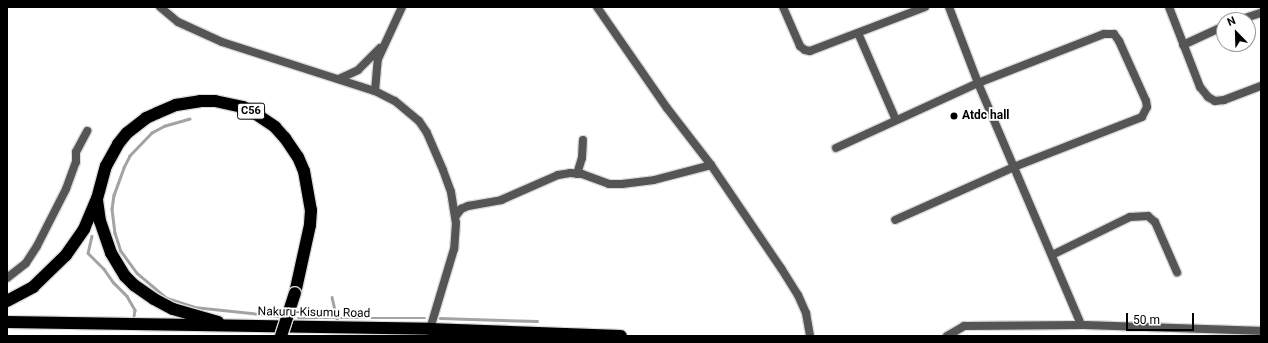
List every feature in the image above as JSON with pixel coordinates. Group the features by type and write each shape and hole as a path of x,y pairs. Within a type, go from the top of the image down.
{"highway":[{"name":"C56","path":"97,199 106,166 118,144 127,133 146,118 166,108 200,101 215,101 243,107 269,122 285,138 298,157 308,185 311,210 310,225 295,293 281,336"},
{"path":"7,301 33,287 66,255 84,229 97,199"},
{"path":"97,199 100,221 111,253 125,276 134,285 154,299 173,309 230,326"},
{"name":"Nakuru-Kisumu Road","path":"7,322 430,329 621,336"}],"street":[{"path":"160,7 178,22 222,42 375,91 395,101 419,121 427,133 451,192 456,216 454,249 430,329"},
{"path":"375,91 378,60 384,43 402,7"},
{"path":"597,7 667,108 711,165 798,296 806,314 810,336"},
{"path":"783,7 800,46 805,50 819,49 925,7"},
{"path":"949,7 978,83 1081,325"},
{"path":"1169,7 1200,87 1208,97 1215,101 1224,100 1261,86"},
{"path":"1183,45 1216,30"},
{"path":"858,33 896,120"},
{"path":"836,148 978,83 1110,33 1114,34 1120,41 1142,91 1147,107 1142,117 1014,167 895,220"},
{"path":"339,79 358,70 384,43"},
{"path":"7,278 26,263 37,246 66,189 76,162 76,152 87,131"},
{"path":"576,174 582,158 583,140"},
{"path":"456,216 461,210 468,206 500,200 558,175 576,174 609,184 622,184 654,180 711,165"},
{"path":"1052,254 1130,217 1148,216 1155,222 1177,272"},
{"path":"947,336 964,326 1081,325 1261,331"}],"waterway":[{"path":"190,119 165,126 152,133 130,156 114,195 112,209 115,233 121,251 137,273 167,298 194,307 278,316"},
{"path":"92,236 88,253 127,296 135,310 134,316"},
{"path":"332,297 337,319"},
{"path":"298,318 425,318"},
{"path":"440,318 537,321"}],"place":[{"name":"Atdc hall","path":"954,116"}]}
